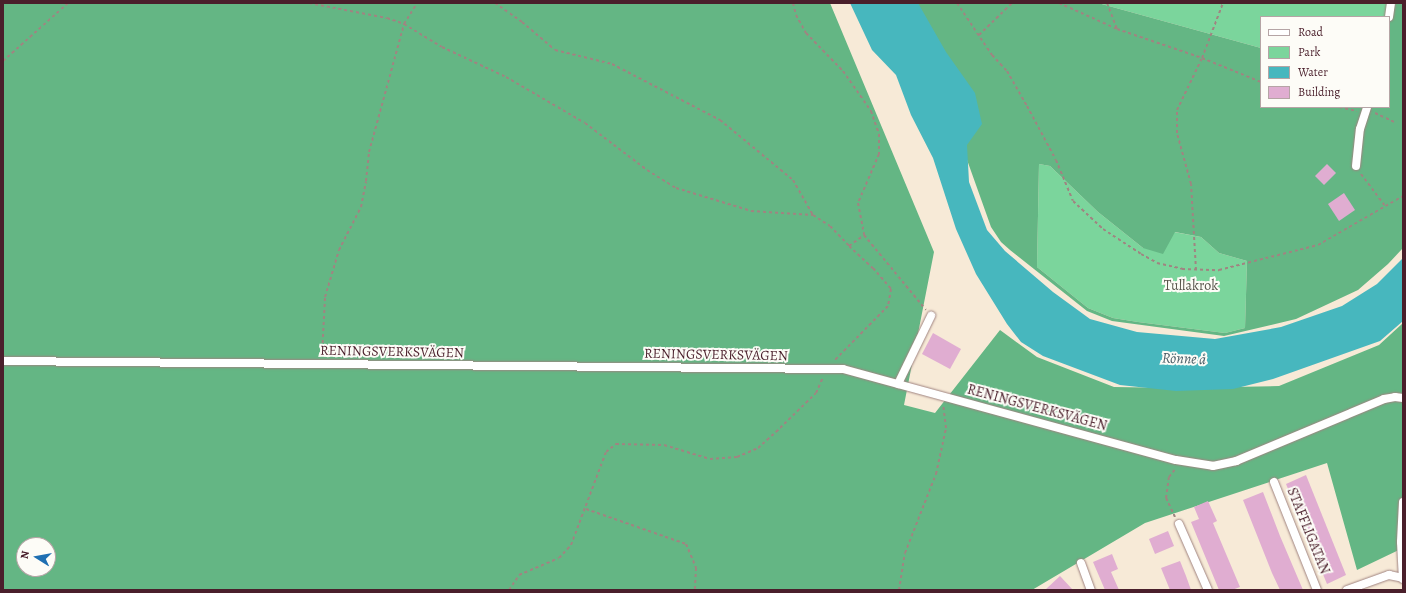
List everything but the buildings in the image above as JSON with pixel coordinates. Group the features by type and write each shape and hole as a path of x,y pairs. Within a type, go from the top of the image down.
{"street":[{"path":"1389,16 1391,3"},
{"path":"1356,166 1360,130 1367,108"},
{"path":"898,384 931,316"},
{"name":"RENINGSVERKSVÄGEN","path":"3,361 843,370 1182,461 1213,466 1230,463 1384,399 1395,397 1403,398"},
{"name":"STAFFLIGATAN","path":"1274,482 1317,590"},
{"path":"1346,590 1389,575 1403,578 1401,542 1403,502"},
{"path":"1179,524 1208,590"},
{"path":"1081,563 1091,590"}],"path":[{"path":"3,61 68,3"},
{"path":"309,3 387,18 404,24 442,47 506,77 584,123 647,170 676,188 751,211 813,215"},
{"path":"322,364 325,297 339,250 361,207 366,181 369,152 404,24 417,3"},
{"path":"495,3 522,22 555,50 612,64 720,120 793,180 813,215 830,226 848,246 873,268 891,289 888,306 826,369 816,393 758,448 737,457 710,459 664,445 631,443 616,444 606,452 571,545 559,558 519,575 509,590"},
{"path":"793,3 796,15 806,33 843,71 871,111 879,134 879,154 858,203 864,235 931,316"},
{"path":"956,3 992,55 1007,71 1056,160 1072,201 1098,225 1140,254 1165,266 1196,270 1219,270 1318,245 1403,196"},
{"path":"979,35 1012,3"},
{"path":"1059,3 1117,29 1202,58 1260,82"},
{"path":"1108,3 1117,29"},
{"path":"1196,270 1191,184 1177,133 1178,110 1202,58 1223,3"},
{"path":"1356,166 1385,206"},
{"path":"848,246 864,235"},
{"path":"899,590 905,553 936,474 946,428 942,396"},
{"path":"1179,524 1166,498 1169,477 1182,461"},
{"path":"585,509 686,544 696,568 695,590"}],"green space":[{"path":"3,3 830,3 934,252 904,405 935,413 1000,330 1037,357 1114,387 1178,388 1279,386 1379,345 1403,323 1403,548 1357,570 1327,463 1145,523 1032,590 3,590"},
{"path":"911,3 1098,3 1260,48 1260,108 1390,108 1390,16 1389,16 1396,3 1403,3 1403,248 1388,264 1358,290 1296,319 1224,336 1112,321 1087,311 1001,242 991,227","holes":["1039,164 1050,166 1098,212 1143,248 1163,254 1175,232 1201,237 1219,253 1247,261 1245,328 1225,333 1113,318 1088,308 1037,267"]},
{"path":"1098,3 1396,3 1389,16 1260,16 1260,48"},
{"name":"Tullakrok","path":"1039,164 1050,166 1098,212 1143,248 1174,232 1201,237 1219,253 1247,261 1245,328 1225,333 1138,322 1113,318 1088,308 1037,267"}],"water":[{"name":"Rönne å","path":"850,3 918,3 946,52 975,93 982,124 967,145 969,182 987,230 1005,251 1053,292 1090,319 1137,332 1215,339 1281,327 1342,306 1377,284 1403,258 1403,321 1380,341 1273,379 1233,389 1176,391 1120,385 1043,356 1021,342 1007,324 976,274 956,229 933,158 911,115 896,75 872,50"}]}
